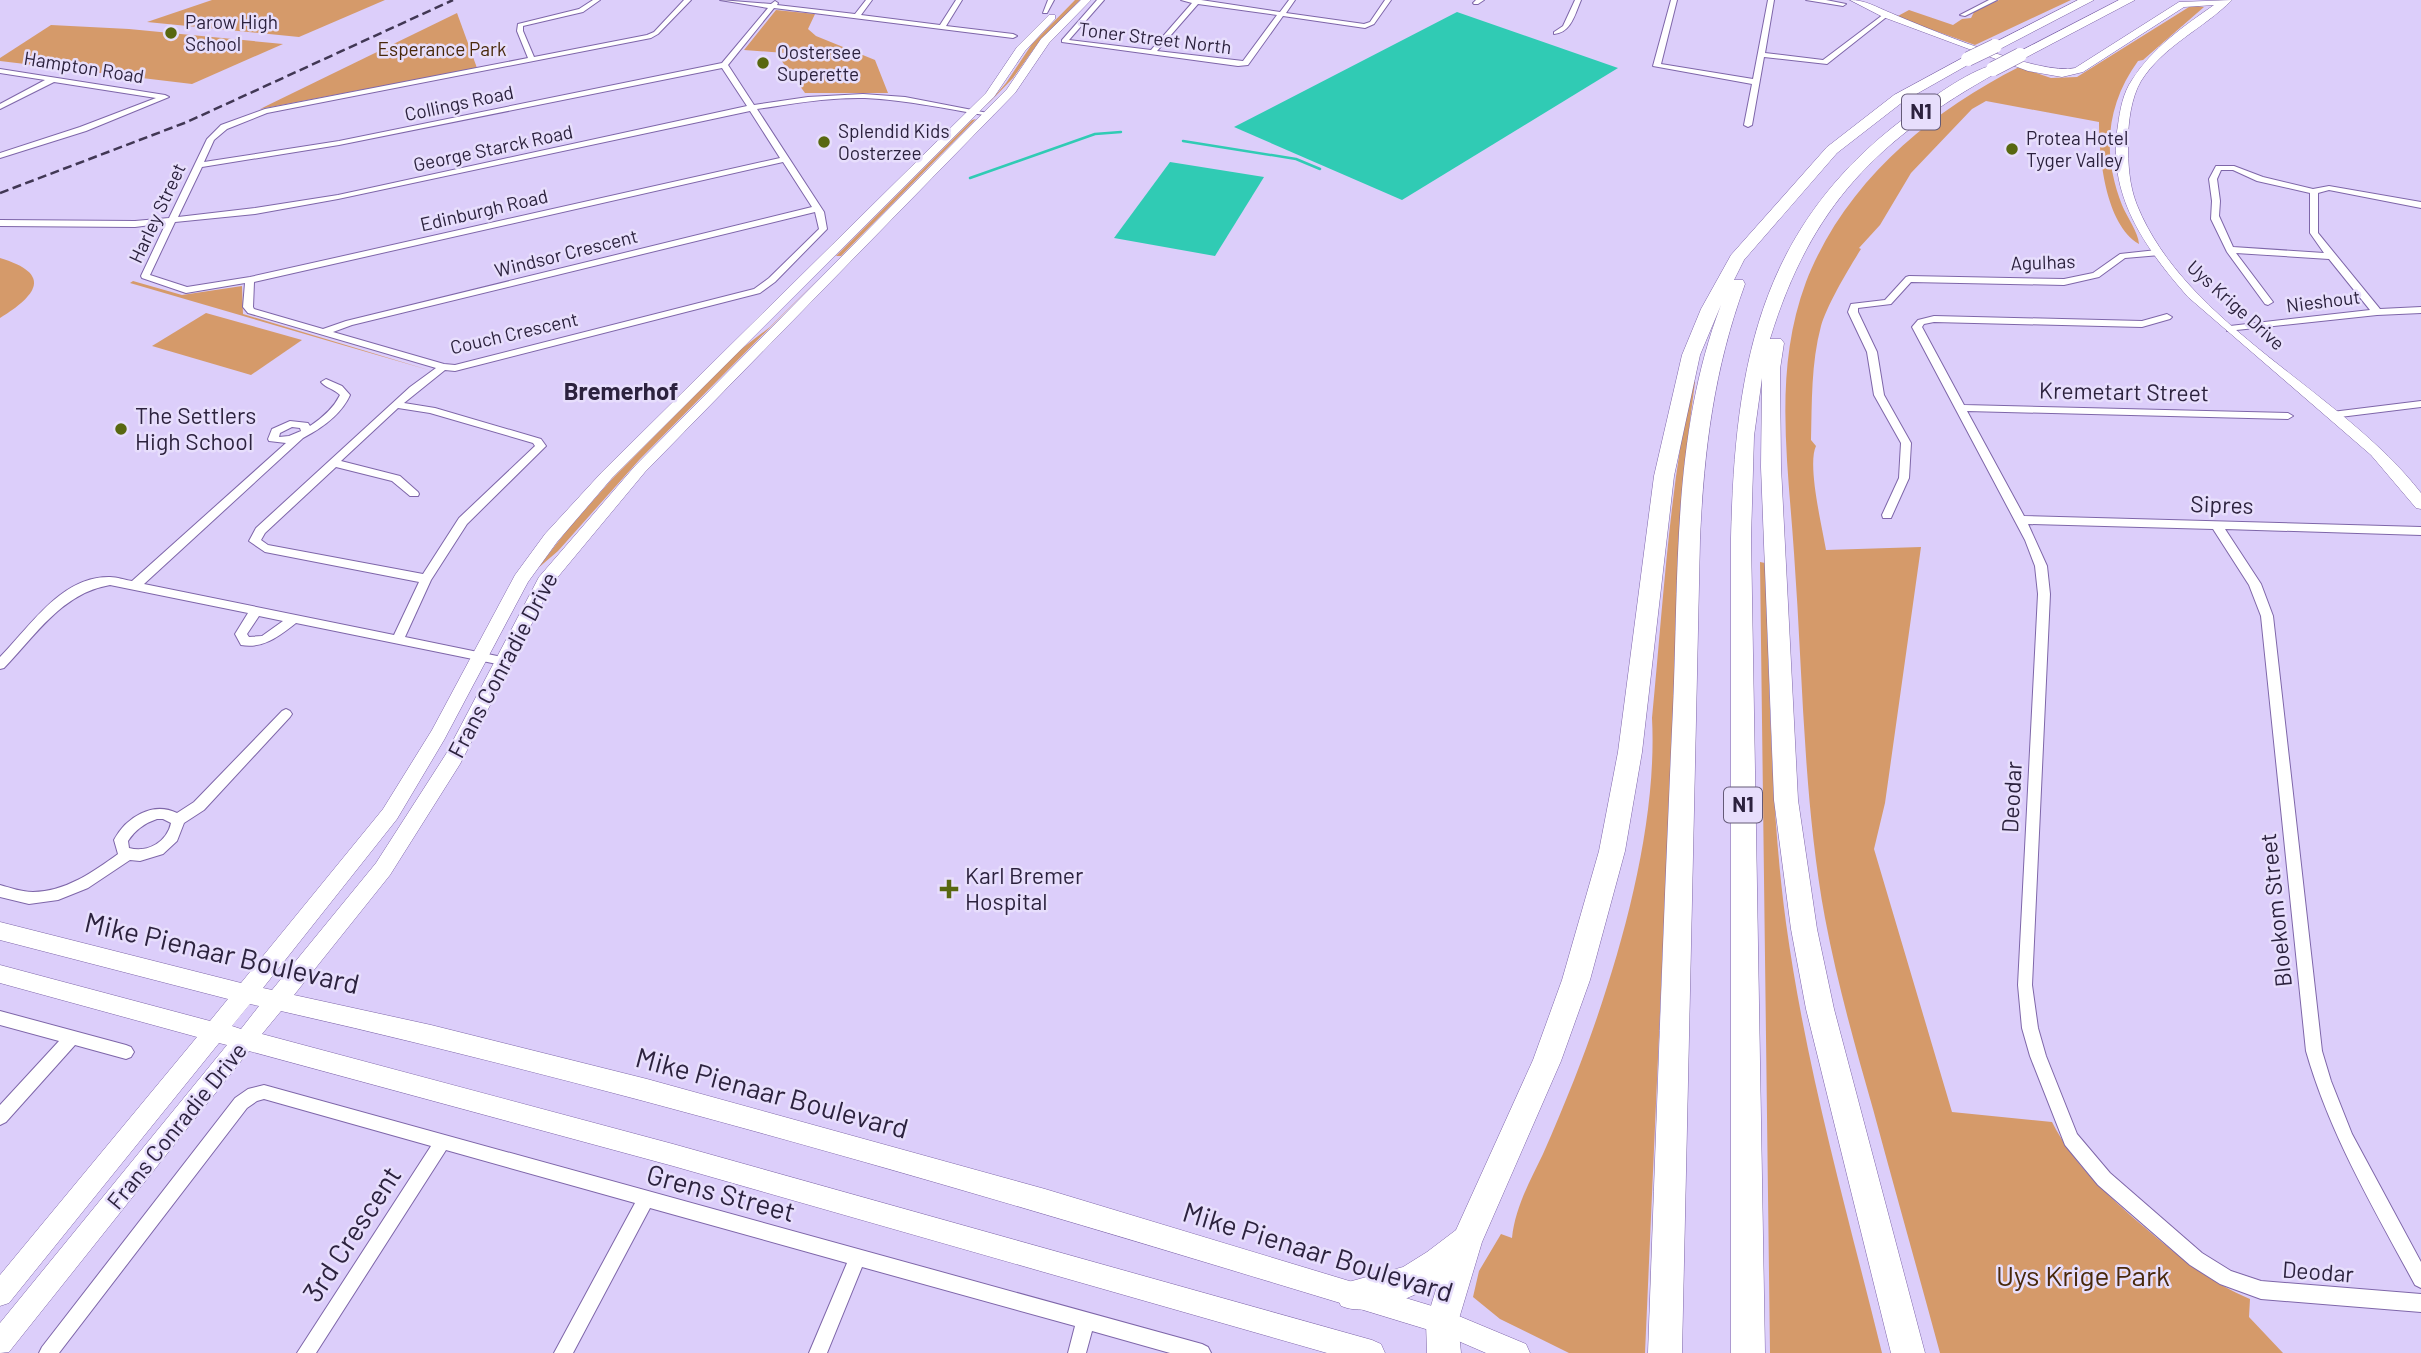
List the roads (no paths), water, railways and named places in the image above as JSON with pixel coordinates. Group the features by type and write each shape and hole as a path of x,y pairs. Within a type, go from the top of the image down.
{"highway":[{"name":"N1","path":"1665,1353 1681,780 1695,464 1703,401 1728,304 1765,231 1790,195 1832,150 1875,114 1968,59 2088,0"},
{"name":"N1","path":"1748,1353 1743,469 1748,410 1758,356 1774,296 1788,264 1826,201 1857,165 1903,124 1955,89 2129,0"},
{"path":"1443,1337 1466,1240 1548,1061 1576,980 1612,851 1630,752 1664,476 1691,355 1710,309 1737,258 1790,195"},
{"path":"1788,264 1771,369 1770,393 1776,624 1786,800 1804,929 1820,1009 1908,1353"},
{"path":"1352,1295 1410,1283 1443,1262 1466,1240"}],"main road":[{"name":"Frans Conradie Drive","path":"0,1294 214,1034 390,814 438,735 529,567 582,501 973,111 997,86 1021,49 1069,0"},
{"name":"Frans Conradie Drive","path":"0,1343 383,869 453,759 545,581 590,525 640,469 1011,91 1045,41 1086,0"},
{"path":"1855,0 1886,15 2032,69 2062,74 2079,70 2182,4 2224,2"},
{"name":"Uys Krige Drive","path":"2224,2 2157,56 2137,80 2126,106 2121,141 2127,184 2136,215 2157,253 2199,302 2391,467 2421,504"},
{"name":"Mike Pienaar Boulevard","path":"0,931 647,1090 1045,1201 1352,1295 1443,1337 1517,1353"},
{"path":"0,974 214,1034 684,1158 1372,1353"}],"street":[{"path":"597,0 582,11 520,25 532,60 649,37 659,31 688,0"},
{"path":"723,0 775,3 1013,36"},
{"path":"857,16 869,0"},
{"path":"942,27 960,0"},
{"path":"1045,12 1051,0"},
{"name":"Toner Street North","path":"1101,0 1064,38 1066,42 1240,64 1245,63 1282,14"},
{"path":"1184,0 1363,26 1372,23 1388,0"},
{"path":"1282,14 1292,0"},
{"path":"1556,33 1566,27 1578,0"},
{"path":"1674,0 1656,63 1663,68 1756,82"},
{"path":"1748,124 1771,0"},
{"path":"1810,0 1843,4"},
{"path":"1963,15 1994,0"},
{"path":"1152,53 1197,1"},
{"path":"775,3 724,65 818,211"},
{"path":"1761,55 1824,62 1886,15"},
{"name":"Harley Street","path":"189,290 145,276 212,136 224,127 265,111 532,60"},
{"name":"Collings Road","path":"198,165 339,143 724,65"},
{"name":"Hampton Road","path":"0,71 165,97 92,126 0,156"},
{"path":"0,107 53,79"},
{"name":"George Starck Road","path":"0,223 101,225 170,222 255,211 338,197 753,107 808,99 863,96 905,99 989,114"},
{"name":"Edinburgh Road","path":"189,290 250,280 786,159"},
{"path":"2268,302 2232,250 2214,217 2216,198 2212,184 2218,169 2234,168 2260,179 2314,192 2329,188 2421,205"},
{"path":"2314,192 2314,233 2329,256 2377,312"},
{"name":"Couch Crescent","path":"250,280 248,307 251,311 443,367 464,366 753,292 765,286 824,227 818,211"},
{"name":"Windsor Crescent","path":"324,332 349,323 818,211"},
{"path":"2232,250 2329,256"},
{"name":"Agulhas","path":"1887,515 1904,478 1906,443 1879,395 1872,352 1852,308 1859,304 1888,302 1904,281 1923,279 2064,282 2096,275 2123,256 2157,253"},
{"name":"Nieshout","path":"2230,329 2377,312 2421,310"},
{"name":"Deodar","path":"2167,317 2142,324 1925,320 1919,324 1918,331 2021,520 2042,566 2044,594 2026,1003 2038,1056 2071,1139 2088,1163 2196,1259 2226,1278 2249,1288 2421,1303"},
{"path":"426,579 265,548 256,544 255,537 413,389 443,367"},
{"path":"302,434 300,424 280,428 274,433 273,439 283,443 302,434 324,420 344,401 343,391 326,382"},
{"path":"2332,415 2421,404"},
{"path":"396,405 431,410 537,441 541,446 463,522 426,579 397,640"},
{"name":"Kremetart Street","path":"1959,408 2288,416"},
{"path":"135,584 302,434"},
{"path":"280,455 283,443"},
{"path":"334,463 396,478 414,494"},
{"name":"Sipres","path":"2021,520 2421,531"},
{"name":"Bloekom Street","path":"2217,526 2255,584 2267,616 2315,1051 2321,1076 2349,1143 2421,1279"},
{"path":"0,665 51,608 80,588 103,581 135,584 502,661"},
{"path":"256,611 241,634 245,642 264,640 294,619"},
{"path":"0,649 14,651"},
{"path":"178,820 164,813 138,821 121,840 123,851 143,855 161,848 174,835 178,820 199,806 286,714"},
{"path":"0,891 29,898 46,896 85,881 128,854"},
{"path":"0,1018 126,1052"},
{"path":"0,1117 72,1037"},
{"name":"Grens Street","path":"234,1112 248,1097 268,1092 442,1143 1202,1353"},
{"path":"48,1353 234,1112"},
{"name":"3rd Crescent","path":"306,1353 442,1143"},
{"path":"563,1353 646,1199"},
{"path":"818,1353 858,1257"},
{"path":"1077,1353 1086,1320"}],"waterway":[{"path":"970,178 1095,134 1121,132"},
{"path":"1183,141 1296,159 1320,169"}],"railway":[{"path":"0,193 187,122 453,0"}],"place":[{"name":"Parow High School","path":"171,33"},
{"name":"Oostersee Superette","path":"763,63"},
{"name":"Splendid Kids Oosterzee","path":"824,142"},
{"name":"Protea Hotel Tyger Valley","path":"2012,149"},
{"name":"The Settlers High School","path":"121,429"},
{"name":"Karl Bremer Hospital","path":"949,889"}],"district":[{"name":"Bremerhof","path":"621,392"}],"park label":[{"name":"Esperance Park","path":"442,49"},
{"name":"Uys Krige Park","path":"2083,1276"}]}
